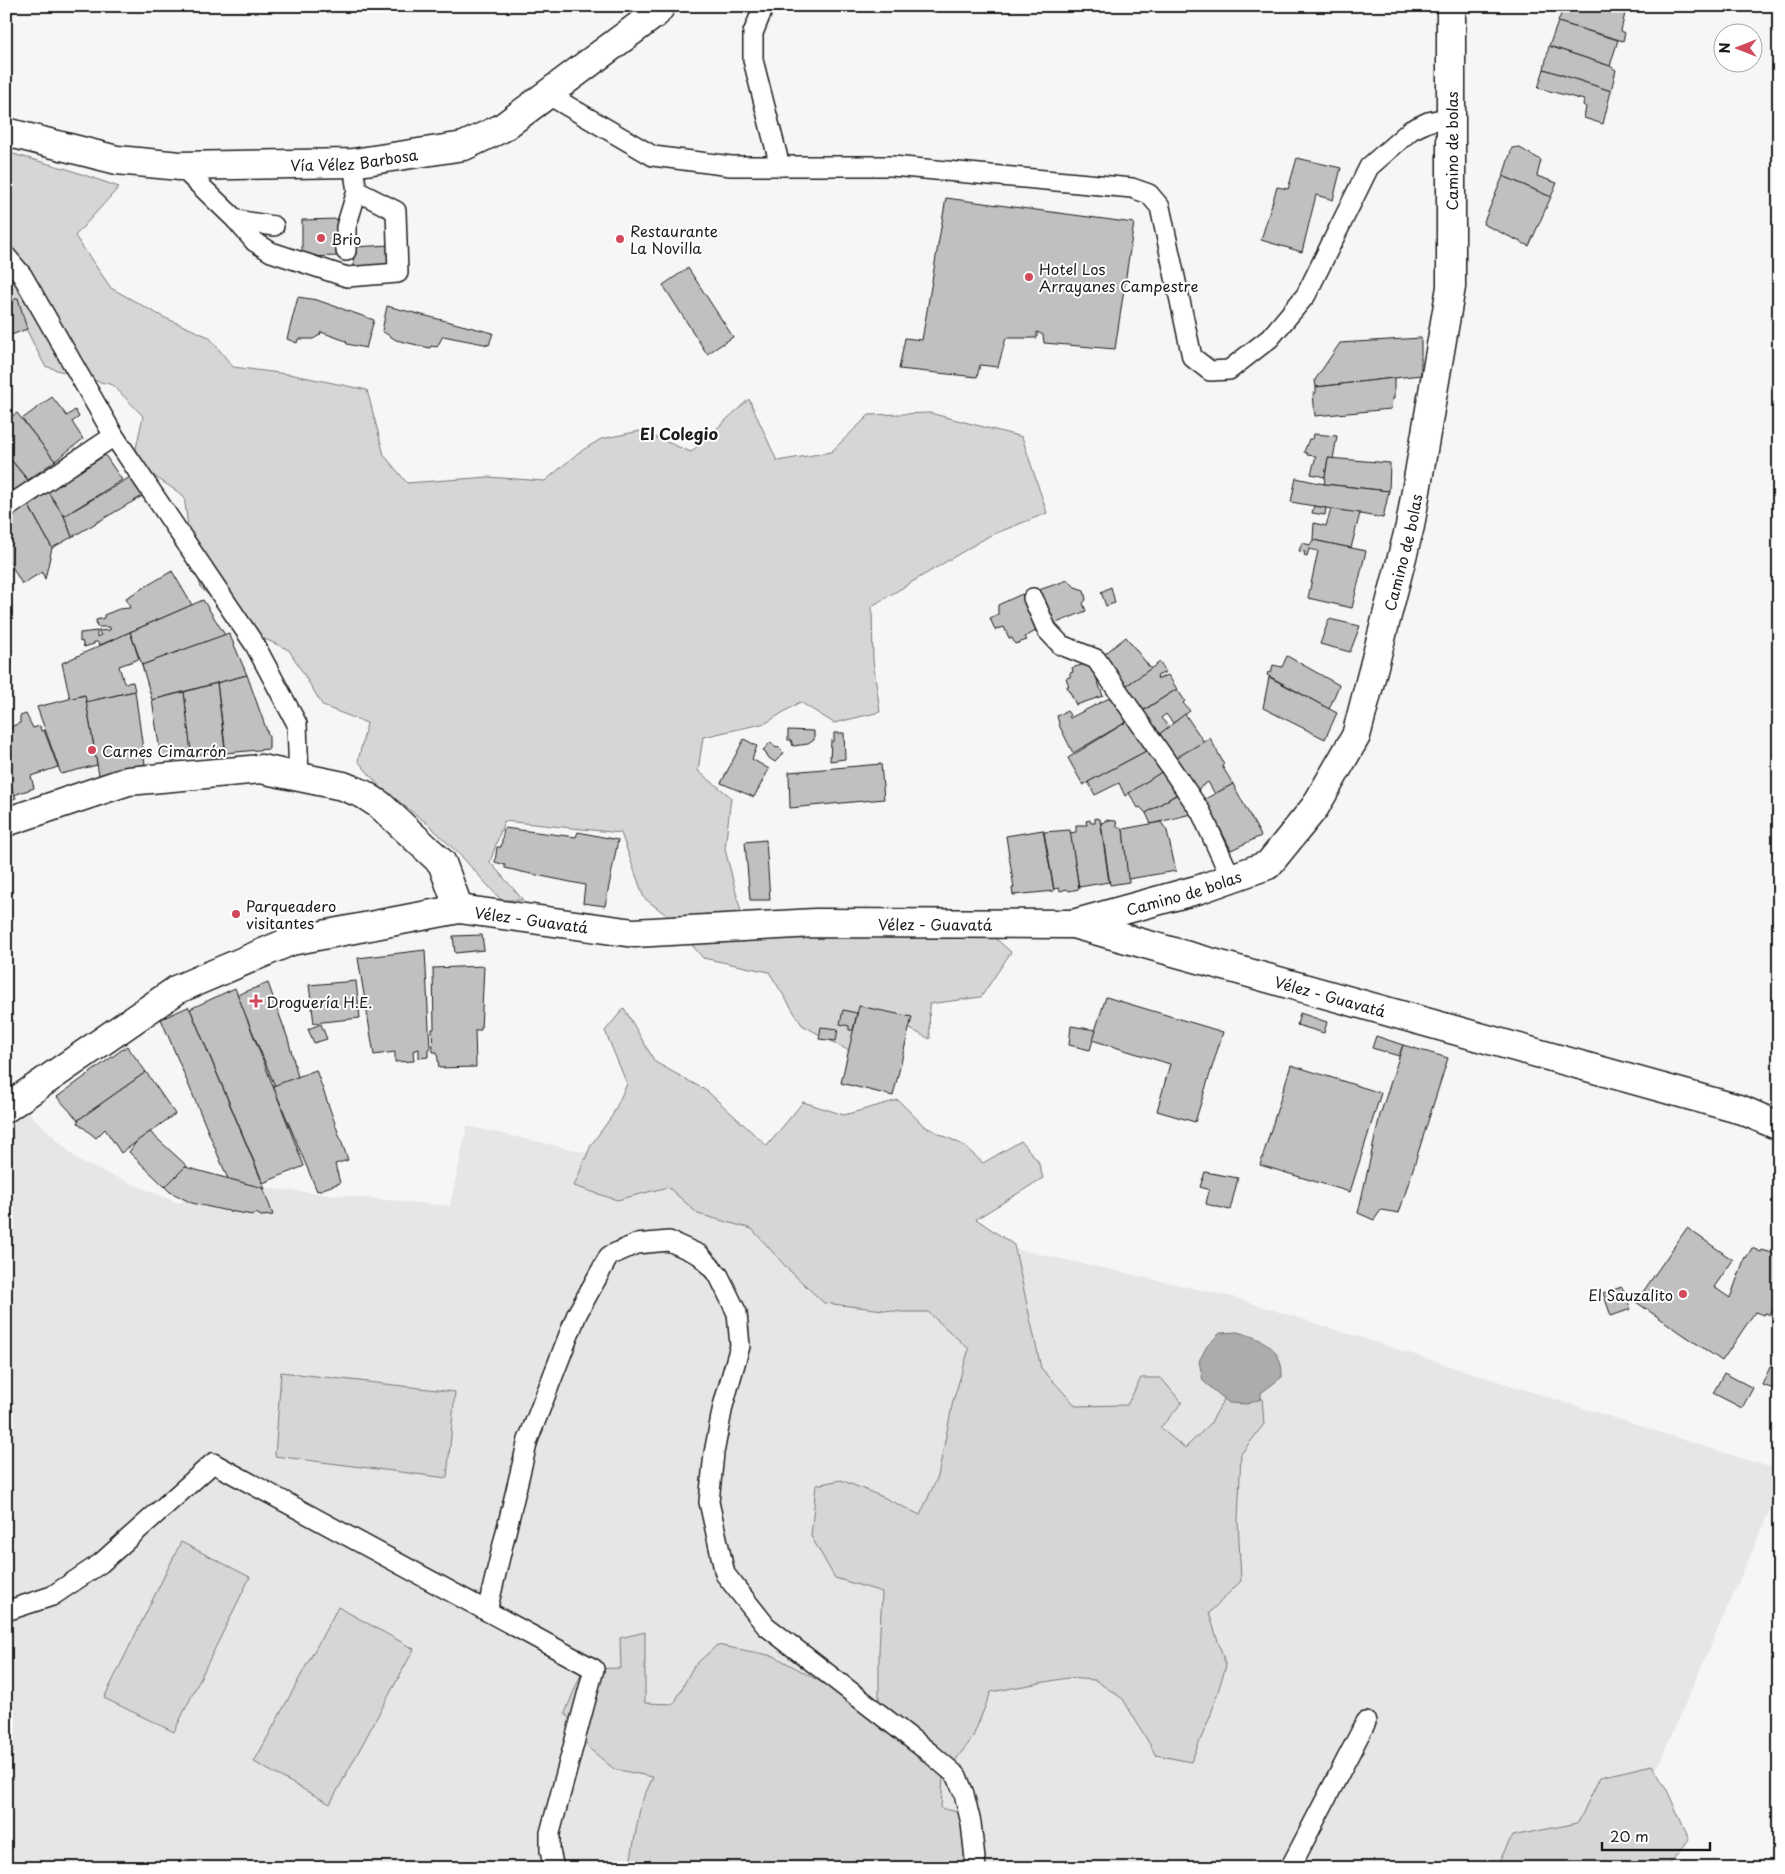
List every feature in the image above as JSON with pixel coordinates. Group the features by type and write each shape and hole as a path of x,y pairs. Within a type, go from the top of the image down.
{"street":[{"name":"Vía Vélez Barbosa","path":"6,132 117,160 180,166 353,163 464,146 502,128 656,13 661,6"},
{"name":"Camino de bolas","path":"1073,924 1200,890 1268,865 1315,807 1356,736 1410,526 1451,287 1451,6"},
{"name":"Vélez - Guavatá","path":"6,822 128,781 260,769 343,786 364,794 380,805 442,863 459,909 634,933 815,923 1073,924 1742,1110 1779,1126"},
{"path":"6,1108 178,989 291,941 459,909"}],"lane":[{"path":"764,6 753,32 753,60 780,166"},
{"path":"547,94 653,156 731,166 892,166 1132,188 1149,194 1160,207 1192,357 1210,371 1230,370 1270,338 1306,296 1369,167 1411,130 1428,122 1451,117"},
{"path":"346,251 346,227 357,191 353,163"},
{"path":"180,166 236,220 255,242 271,252 347,277 398,273 396,211 357,191"},
{"path":"236,220 274,226"},
{"path":"6,256 22,275 114,436 255,645 297,724 299,777"},
{"path":"6,508 114,436"},
{"path":"1033,598 1047,630 1062,646 1096,659 1201,812 1231,878"},
{"path":"487,1611 528,1440 577,1314 609,1256 636,1244 669,1241 700,1255 719,1276 737,1313 740,1346 719,1425 709,1502 725,1574 766,1626 957,1776 964,1794 971,1823 976,1868"},
{"path":"6,1611 52,1596 101,1564 213,1463 594,1670 550,1833 550,1851 554,1868"},
{"path":"1290,1868 1366,1722"}],"shaded area":[{"path":"6,152 67,169 119,187 75,236 111,288 163,317 209,337 233,367 294,375 367,390 384,455 407,483 488,477 545,481 578,453 601,439 640,431 691,452 749,399 777,461 831,452 869,415 930,413 1022,437 1047,513 989,536 872,606 873,660 880,712 834,723 800,702 766,723 703,737 698,771 731,797 725,849 741,912 807,928 986,930 1011,952 981,997 929,1004 930,1039 902,1025 851,1052 802,1025 769,972 703,958 665,914 644,898 621,833 504,821 490,862 523,900 501,900 463,858 428,824 381,788 358,761 367,723 323,706 289,650 247,631 201,588 190,542 184,496 133,462 143,416 113,385 45,366 24,325 6,311"},
{"path":"624,1008 655,1062 707,1091 767,1146 803,1102 844,1115 898,1100 924,1126 963,1145 983,1163 1021,1141 1038,1161 1043,1178 976,1219 1014,1245 1041,1368 1076,1406 1127,1405 1141,1378 1161,1378 1182,1403 1160,1428 1185,1448 1210,1424 1227,1394 1262,1398 1264,1424 1241,1454 1238,1520 1241,1581 1209,1613 1226,1666 1210,1717 1191,1762 1156,1755 1123,1699 1095,1680 1067,1678 991,1692 972,1739 943,1776 941,1808 969,1815 972,1854 961,1868 625,1868 631,1858 641,1803 653,1777 614,1769 591,1750 565,1713 583,1669 621,1668 620,1638 645,1632 645,1703 674,1704 693,1667 717,1645 774,1656 879,1714 879,1651 882,1592 835,1578 811,1536 816,1485 841,1480 920,1515 938,1476 953,1401 969,1349 928,1312 901,1312 824,1303 788,1269 752,1229 698,1214 668,1187 617,1200 574,1186 591,1145 612,1116 627,1084 605,1031"},
{"path":"23,1107 80,1162 178,1203 233,1185 450,1206 467,1126 1232,1297 1779,1470 1779,1490 1613,1868 6,1868 6,1118"},
{"path":"1237,1332 1263,1341 1277,1355 1282,1367 1282,1377 1261,1393 1261,1399 1247,1404 1229,1403 1203,1381 1199,1361 1207,1346 1220,1333"},
{"path":"281,1372 455,1392 447,1478 275,1456"},
{"path":"181,1542 250,1577 174,1732 104,1698"},
{"path":"338,1607 414,1649 330,1804 254,1762"},
{"path":"1652,1765 1667,1790 1689,1839 1668,1868 1496,1868 1512,1836 1578,1823 1600,1777"}],"building":[{"path":"1564,6 1603,6 1625,13 1621,31 1625,33 1623,41 1558,22"},
{"path":"1558,22 1618,40 1610,66 1549,46"},
{"path":"1549,46 1610,66 1616,70 1611,91 1544,69"},
{"path":"1544,69 1611,91 1603,124 1584,118 1586,107 1583,105 1584,100 1538,88"},
{"path":"1518,147 1541,160 1537,176 1557,183 1551,197 1503,176 1512,148"},
{"path":"1297,158 1341,168 1333,200 1316,195 1302,252 1261,240 1277,187 1288,189"},
{"path":"1503,176 1551,197 1529,246 1483,224"},
{"name":"Hotel Los Arrayanes Campestre","path":"946,198 1134,223 1115,349 1044,343 1043,335 1037,332 1037,338 1006,338 998,367 980,365 977,377 899,369 905,338 922,340"},
{"name":"Brio","path":"339,219 340,256 302,257 302,220"},
{"name":"Brio","path":"391,245 392,281 355,282 353,247"},
{"path":"688,268 733,337 707,354 663,285"},
{"path":"298,297 317,300 374,320 366,348 347,344 346,341 321,332 320,335 313,339 298,339 297,343 287,339"},
{"path":"18,298 27,329 6,337 6,303"},
{"path":"387,306 493,333 489,345 443,336 437,347 431,346 430,348 396,340 382,331"},
{"path":"1421,338 1421,375 1316,387 1315,380 1340,343"},
{"path":"1394,378 1394,399 1392,399 1391,409 1315,416 1313,393 1316,393 1316,387"},
{"path":"52,397 67,416 75,410 79,417 72,422 83,439 55,461 22,419"},
{"path":"17,413 55,461 28,480 6,454 6,420"},
{"path":"1314,434 1337,436 1333,459 1328,458 1325,477 1311,474 1316,456 1307,455 1304,452 1309,439 1313,439"},
{"path":"6,454 30,483 6,500"},
{"path":"105,455 122,480 64,516 48,492"},
{"path":"1328,458 1390,463 1389,491 1324,484"},
{"path":"132,476 144,495 72,537 64,516"},
{"path":"1296,478 1324,484 1389,491 1383,518 1291,502"},
{"path":"48,492 64,516 72,537 52,548 29,506"},
{"path":"27,503 52,548 45,579 42,572 22,584 6,556 6,518"},
{"path":"1314,506 1326,508 1325,515 1312,513"},
{"path":"1331,509 1360,513 1351,548 1313,540 1314,523 1326,526"},
{"path":"1313,540 1366,551 1352,608 1308,598 1318,551 1309,549 1307,556 1304,555 1305,552 1299,551 1302,543 1310,545"},
{"path":"172,571 192,605 100,645 94,642 94,644 84,647 82,641 80,642 80,633 97,631 97,637 101,635 98,631 110,630 110,627 97,627 96,620 104,618 104,615 119,609 130,608 126,598"},
{"path":"1068,580 1075,587 1084,590 1086,600 1083,603 1086,611 1049,626 1039,590"},
{"path":"1111,587 1115,603 1106,606 1101,592"},
{"path":"1022,594 1024,597 1026,596 1041,628 1025,637 1027,640 1015,644 1012,638 1009,638 1004,627 995,630 990,618 998,614 998,605"},
{"path":"203,600 225,635 142,665 130,632"},
{"path":"1329,619 1360,626 1350,652 1320,644"},
{"path":"130,632 139,659 119,666 124,683 133,682 135,691 86,702 84,695 70,699 62,663"},
{"path":"229,633 247,675 152,700 142,665"},
{"path":"1126,637 1151,669 1123,688 1101,657"},
{"path":"1287,656 1339,685 1329,709 1267,675 1268,672 1271,673 1273,665 1282,667"},
{"path":"1160,662 1166,672 1157,676 1158,679 1168,675 1177,689 1142,711 1123,688"},
{"path":"1088,663 1089,666 1092,666 1103,696 1076,705 1069,692 1066,678 1070,677 1070,673 1073,672 1072,668"},
{"path":"247,675 269,737 269,749 226,753 217,683"},
{"path":"1269,677 1337,713 1325,739 1263,708"},
{"path":"217,683 225,750 191,756 184,692"},
{"path":"1177,689 1185,701 1183,703 1190,711 1173,723 1166,714 1161,718 1169,727 1157,736 1141,712"},
{"path":"135,691 145,764 99,775 86,702"},
{"path":"184,692 191,753 161,758 152,700"},
{"path":"85,695 97,765 61,774 37,707"},
{"path":"1115,695 1128,721 1073,753 1060,727 1057,716 1067,711 1070,718"},
{"path":"26,714 33,728 40,726 41,731 44,730 58,767 31,776 34,788 14,795 6,776 6,729 20,723 20,716"},
{"path":"1185,714 1204,742 1174,759 1157,736"},
{"path":"1128,721 1148,750 1083,785 1068,758"},
{"path":"788,730 814,731 814,740 808,744 793,746 791,740 788,740"},
{"path":"834,733 844,733 845,759 830,761 831,741 834,741"},
{"path":"1210,738 1224,764 1222,766 1233,784 1215,794 1208,782 1195,791 1174,759"},
{"path":"744,739 757,746 752,759 769,769 754,797 721,783"},
{"path":"771,742 784,753 775,762 763,750"},
{"path":"1148,750 1163,771 1125,796 1119,783 1095,795 1088,782"},
{"path":"881,764 884,799 790,808 789,772"},
{"path":"1163,771 1177,794 1146,813 1140,807 1138,808 1129,793"},
{"path":"6,776 16,798 6,802"},
{"path":"1233,784 1261,836 1231,850 1205,799"},
{"path":"1181,792 1191,814 1151,824 1146,813"},
{"path":"1095,818 1100,819 1109,882 1079,887 1070,833 1076,832 1076,825 1087,825 1086,821 1090,820 1091,823 1095,823"},
{"path":"1105,820 1116,821 1117,827 1123,829 1129,882 1110,885 1101,823 1105,822"},
{"path":"1161,822 1167,831 1176,871 1128,879 1123,829"},
{"path":"504,828 576,837 578,832 618,840 605,906 583,903 585,885 505,868 505,865 495,862 497,847 501,847"},
{"path":"1043,830 1054,891 1013,895 1012,888 1014,888 1006,836"},
{"path":"1070,830 1079,889 1060,891 1059,888 1054,889 1044,832"},
{"path":"766,840 770,900 750,900 745,842"},
{"path":"482,935 484,950 455,953 453,936"},
{"path":"425,950 430,1048 428,1049 428,1057 419,1058 419,1049 413,1051 414,1061 395,1062 395,1052 374,1055 358,958"},
{"path":"484,966 481,1030 475,1030 476,1067 439,1068 437,1052 433,1052 433,968"},
{"path":"356,981 360,1018 314,1023 309,985"},
{"path":"268,983 288,1039 298,1077 275,1086 237,995"},
{"path":"235,988 304,1166 263,1183 190,1009"},
{"path":"1106,997 1223,1032 1195,1122 1157,1111 1170,1064 1092,1040"},
{"path":"859,1006 912,1017 893,1096 841,1083"},
{"path":"188,1007 265,1189 228,1179 161,1019"},
{"path":"843,1010 857,1013 853,1030 849,1030 849,1026 840,1024"},
{"path":"1300,1013 1327,1022 1324,1033 1297,1025"},
{"path":"321,1024 327,1039 314,1043 308,1029"},
{"path":"1071,1026 1096,1030 1090,1050 1069,1045"},
{"path":"821,1027 838,1029 836,1041 819,1039"},
{"path":"1376,1036 1403,1045 1399,1056 1372,1048"},
{"path":"1403,1045 1448,1058 1399,1213 1381,1210 1374,1220 1358,1213 1380,1115"},
{"path":"127,1046 146,1072 78,1120 57,1097"},
{"path":"1291,1065 1381,1093 1350,1192 1260,1165"},
{"path":"316,1070 348,1160 335,1164 340,1183 317,1191 273,1086"},
{"path":"146,1072 175,1114 121,1153 105,1129 96,1138 78,1123 78,1120"},
{"path":"150,1132 187,1166 165,1187 129,1152 137,1141"},
{"path":"185,1167 263,1188 273,1215 261,1216 256,1213 253,1215 223,1210 192,1203 170,1192 165,1187"},
{"path":"1205,1172 1238,1178 1230,1210 1206,1204 1209,1190 1200,1187"},
{"name":"El Sauzalito","path":"1687,1228 1733,1260 1714,1287 1730,1298 1745,1257 1752,1248 1761,1252 1762,1250 1779,1255 1779,1307 1774,1306 1771,1315 1755,1312 1722,1361 1636,1302"},
{"path":"1622,1287 1631,1309 1611,1316 1603,1293"},
{"path":"1770,1367 1779,1369 1779,1377 1774,1389 1762,1385"},
{"path":"1724,1373 1753,1388 1742,1408 1713,1393"}],"place":[{"name":"Brio","path":"321,238"},
{"name":"Restaurante La Novilla","path":"620,239"},
{"name":"Hotel Los Arrayanes Campestre","path":"1029,277"},
{"name":"Carnes Cimarrón","path":"92,750"},
{"name":"Parqueadero visitantes","path":"236,914"},
{"name":"Droguería H.E.","path":"256,1001"},
{"name":"El Sauzalito","path":"1683,1294"}],"district":[{"name":"El Colegio","path":"679,433"}]}
